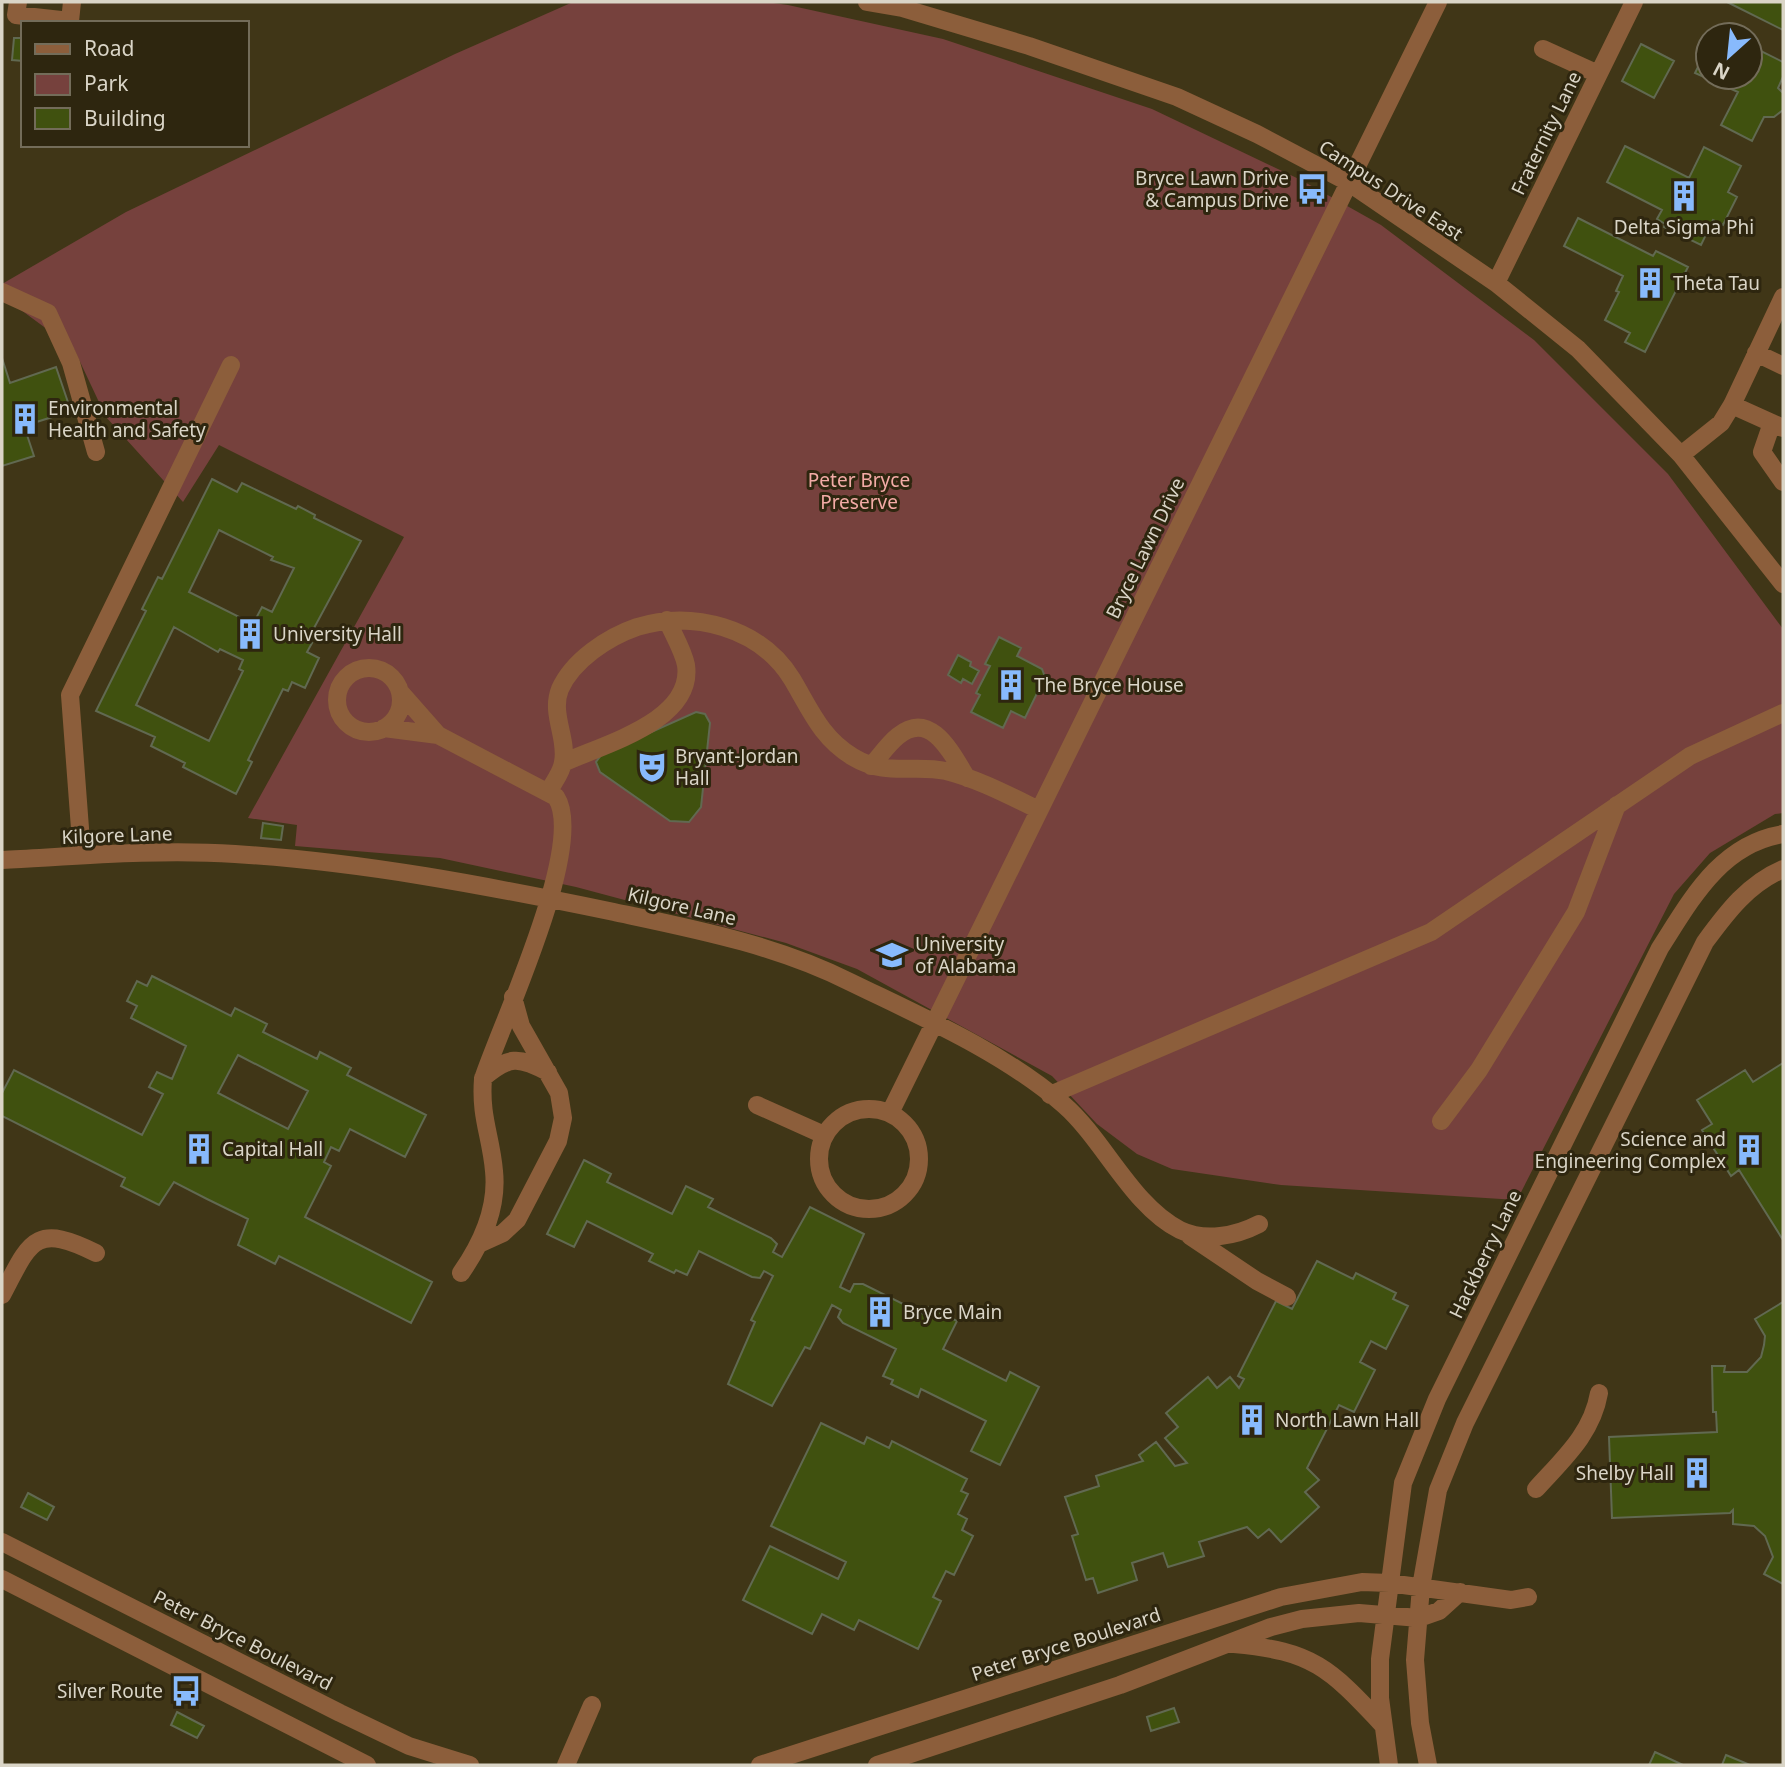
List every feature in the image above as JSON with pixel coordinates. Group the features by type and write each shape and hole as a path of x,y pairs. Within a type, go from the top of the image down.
{"street":[{"path":"18,2 16,15 70,21 72,2"},
{"name":"Campus Drive East","path":"867,2 902,9 1030,46 1177,97 1258,134 1348,183 1496,283 1578,349 1681,455 1783,584"},
{"name":"Bryce Lawn Drive","path":"890,1113 1438,2"},
{"name":"Fraternity Lane","path":"1496,283 1634,2"},
{"path":"1543,49 1598,74"},
{"path":"2,292 48,313 71,363 96,452"},
{"path":"1681,455 1721,423 1783,298"},
{"path":"1756,353 1783,366"},
{"path":"82,855 70,718 74,682 231,365"},
{"path":"1732,405 1777,426 1762,452 1783,482"},
{"path":"549,791 564,763 558,700 572,669 600,646 623,632 667,620 698,620 740,634 775,659 791,677 808,711 829,741 871,766 901,771 943,771 967,778 1039,810"},
{"path":"564,763 660,719 678,701 686,683 686,665 667,620"},
{"path":"438,735 401,693 390,676 372,667 353,671 339,686 337,706 347,723 364,732 384,728 438,735 549,791 561,804 565,822 550,898 483,1079 481,1108 494,1170 495,1192 481,1243 461,1273"},
{"path":"384,728 398,713 401,693"},
{"path":"1050,1095 1431,932 1690,755 1783,713"},
{"path":"871,766 897,737 909,729 923,728 936,734 947,744 967,778"},
{"path":"1441,1121 1479,1070 1576,912 1617,805"},
{"name":"Hackberry Lane","path":"1389,1765 1383,1725 1380,1658 1389,1583 1403,1483 1437,1399 1660,948 1703,881 1727,858 1761,838 1783,834"},
{"name":"Kilgore Lane","path":"2,860 82,855 236,854 415,872 690,928 780,954 846,980 1022,1073 1066,1107 1146,1203 1163,1220 1184,1232 1211,1236 1238,1235 1259,1224"},
{"path":"1428,1765 1420,1723 1415,1660 1421,1587 1438,1490 1465,1423 1705,942 1731,906 1767,876 1783,869"},
{"path":"481,1243 503,1233 517,1220 558,1141 563,1118 559,1093 521,1026 513,997"},
{"path":"483,1079 500,1064 515,1059 548,1072"},
{"path":"757,1105 824,1135"},
{"path":"868,1109 890,1113 904,1123 914,1137 919,1153 918,1170 912,1186 900,1199 885,1207 868,1210 851,1206 831,1191 819,1168 819,1151 824,1135 846,1114 868,1109"},
{"path":"1184,1232 1257,1281 1287,1297"},
{"path":"2,1295 23,1255 44,1239 69,1240 96,1253"},
{"path":"1536,1489 1583,1437 1592,1422 1599,1393"},
{"name":"Peter Bryce Boulevard","path":"2,1542 409,1746 470,1765"},
{"path":"2,1579 368,1765"},
{"name":"Peter Bryce Boulevard","path":"761,1765 1251,1606 1331,1587 1389,1583 1511,1600 1528,1597"},
{"path":"877,1765 1120,1685 1302,1619 1359,1613 1419,1618 1439,1611 1460,1592"},
{"path":"1227,1644 1275,1648 1307,1657 1339,1679 1383,1725"},
{"path":"566,1765 592,1705"}],"shaded area":[{"name":"University of Alabama","path":"2,2 1783,2 1783,1765 2,1765"}],"green space":[{"name":"Peter Bryce Preserve","path":"573,2 766,2 788,5 943,39 1152,109 1301,180 1381,225 1534,340 1668,474 1783,629 1783,813 1775,814 1710,853 1674,894 1517,1200 1281,1185 1172,1169 1137,1154 1097,1124 1052,1076 857,969 786,943 576,887 440,858 295,846 297,825 248,818 404,537 219,445 183,502 106,417 74,349 2,296 2,284 126,212 455,54"}],"building":[{"path":"1727,2 1783,2 1783,30"},
{"path":"14,38 21,38 21,61 12,60"},
{"path":"1641,44 1674,61 1654,98 1622,81"},
{"path":"1764,52 1783,62 1783,77 1778,88 1783,93 1783,110 1774,117 1764,117 1752,141 1721,125 1738,92 1736,91 1764,91"},
{"name":"Delta Sigma Phi","path":"1625,146 1689,178 1704,147 1741,166 1728,192 1737,197 1723,225 1713,220 1701,245 1664,227 1665,224 1657,219 1662,210 1607,182"},
{"name":"Theta Tau","path":"1578,218 1653,256 1656,251 1688,267 1645,352 1625,342 1630,333 1605,320 1619,292 1616,291 1623,276 1564,246"},
{"name":"Environmental Health and Safety","path":"2,358 10,383 56,367 71,411 24,426 34,456 2,466"},
{"name":"University Hall","path":"212,479 237,492 242,483 296,509 298,506 315,515 314,518 361,541 307,641 312,643 307,652 319,658 305,688 292,682 288,691 283,689 248,760 252,762 236,794 183,767 185,763 151,746 155,737 96,711 146,611 142,609 158,577 162,579","holes":["219,530 273,557 271,560 294,568 272,612 262,607 253,624 189,592","174,627 218,652 220,649 243,660 239,669 243,671 209,741 136,705"]},
{"name":"The Bryce House","path":"999,637 1021,648 1017,656 1042,669 1045,677 1025,718 1011,711 1003,728 971,712 980,695 976,693 990,666 985,664"},
{"path":"958,655 971,662 970,666 979,671 972,684 963,679 961,683 948,675"},
{"name":"Bryant-Jordan Hall","path":"696,712 705,714 710,723 701,807 689,822 670,821 600,772 596,762 602,754"},
{"path":"263,823 283,826 281,840 261,838"},
{"name":"Capital Hall","path":"152,976 231,1016 235,1008 267,1024 263,1032 317,1059 320,1052 351,1068 347,1075 426,1115 405,1157 350,1129 339,1151 331,1147 324,1162 331,1166 305,1217 432,1282 411,1323 279,1256 275,1264 238,1245 248,1219 174,1182 159,1205 121,1186 125,1178 2,1116 2,1093 14,1070 142,1135 163,1094 149,1087 157,1072 172,1079 186,1046 131,1018 137,1006 127,1001 137,981 147,986","holes":["238,1055 308,1091 288,1129 218,1093"]},
{"name":"Science and Engineering Complex","path":"1783,1063 1783,1240 1739,1170 1731,1176 1702,1130 1712,1124 1697,1100 1745,1070 1753,1082"},
{"name":"Bryce Main","path":"584,1160 611,1174 607,1182 672,1214 686,1186 713,1199 708,1207 771,1238 777,1244 773,1252 782,1257 810,1207 864,1234 840,1287 850,1292 854,1284 863,1284 925,1315 929,1307 957,1321 943,1349 1006,1381 1010,1372 1039,1387 1000,1465 971,1451 986,1421 921,1389 918,1397 891,1384 893,1380 883,1376 896,1349 843,1323 838,1317 841,1310 832,1305 810,1349 805,1347 772,1406 728,1384 755,1322 751,1320 773,1276 764,1271 760,1278 752,1277 699,1251 687,1275 676,1270 674,1273 649,1261 653,1254 587,1221 574,1247 547,1234"},
{"name":"North Lawn Hall","path":"1317,1261 1353,1279 1356,1273 1396,1293 1393,1299 1408,1306 1386,1349 1371,1341 1360,1362 1375,1370 1354,1412 1339,1405 1307,1468 1319,1480 1305,1492 1319,1507 1281,1542 1269,1529 1258,1538 1247,1527 1199,1542 1204,1556 1168,1567 1163,1553 1132,1563 1137,1580 1098,1593 1093,1578 1086,1580 1072,1536 1078,1534 1065,1497 1099,1486 1096,1476 1143,1461 1139,1455 1156,1442 1175,1466 1187,1463 1165,1438 1178,1427 1166,1413 1208,1377 1217,1388 1230,1377 1239,1388 1244,1379 1238,1376 1276,1301 1292,1309"},
{"name":"Shelby Hall","path":"1783,1302 1783,1584 1764,1574 1773,1557 1765,1536 1754,1526 1733,1524 1733,1510 1730,1513 1612,1518 1609,1437 1717,1432 1716,1412 1713,1412 1712,1366 1725,1366 1724,1372 1747,1372 1761,1357 1764,1345 1765,1336 1755,1319"},
{"path":"821,1423 864,1444 867,1437 889,1448 892,1441 967,1479 961,1491 968,1494 958,1514 967,1519 962,1530 973,1536 954,1575 946,1571 933,1597 941,1601 918,1649 859,1620 854,1630 822,1614 812,1634 743,1600 770,1546 838,1579 846,1562 771,1526"},
{"path":"28,1493 54,1507 47,1520 21,1507"},
{"path":"1174,1708 1179,1722 1151,1731 1147,1717"},
{"path":"177,1712 204,1726 197,1738 171,1725"},
{"path":"1655,1752 1683,1765 1649,1765"},
{"path":"1726,1755 1750,1765 1722,1765"}],"place":[{"name":"Bryce Lawn Drive & Campus Drive","path":"1312,189"},
{"name":"Delta Sigma Phi","path":"1684,196"},
{"name":"Theta Tau","path":"1650,283"},
{"name":"Environmental Health and Safety","path":"25,419"},
{"name":"University Hall","path":"250,634"},
{"name":"The Bryce House","path":"1011,685"},
{"name":"Bryant-Jordan Hall","path":"652,767"},
{"name":"University of Alabama","path":"892,955"},
{"name":"Capital Hall","path":"199,1149"},
{"name":"Science and Engineering Complex","path":"1749,1150"},
{"name":"Bryce Main","path":"880,1312"},
{"name":"North Lawn Hall","path":"1252,1420"},
{"name":"Shelby Hall","path":"1697,1473"},
{"name":"Silver Route","path":"186,1691"}]}
